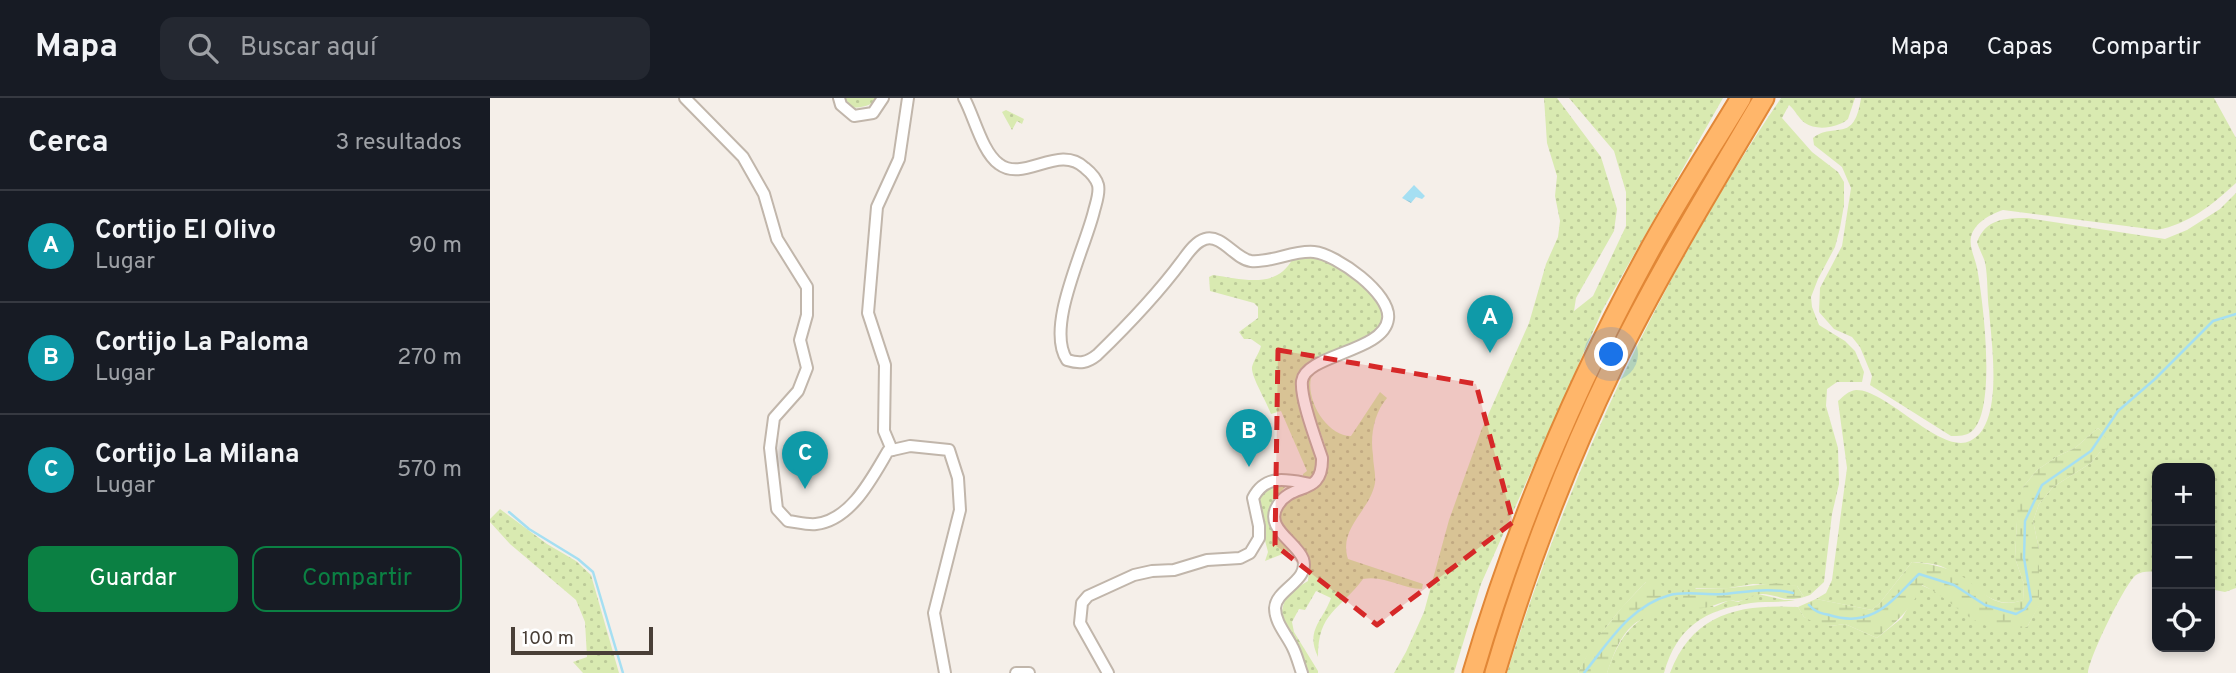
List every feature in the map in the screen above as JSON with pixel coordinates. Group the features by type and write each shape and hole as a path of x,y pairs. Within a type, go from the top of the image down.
{"highway":[{"path":"1473,673 1526,514 1594,358 1646,256 1741,98"},
{"path":"1495,673 1513,612 1549,511 1612,367 1686,230 1764,98"}],"street":[{"path":"685,98 743,157 764,194 777,239 807,287 807,315 800,340 807,368 798,391 774,418 770,448 777,509 788,521 817,524 840,515 873,476 888,451 910,446 949,450 958,478 960,510 934,614 945,673"},
{"path":"839,98 841,105 855,116 873,113 883,98"},
{"path":"892,450 884,431 885,365 868,313 877,208 899,159 908,98"},
{"path":"964,98 991,157 1000,165 1013,170 1067,159 1082,164 1092,174 1098,187 1090,229 1060,327 1060,350 1067,360 1088,362 1097,355 1161,290 1190,250 1205,239 1214,239 1241,258 1251,261 1315,252 1356,274 1380,295 1388,311 1389,320 1384,329 1378,335 1305,372 1302,393 1322,458 1320,476 1314,484 1289,495 1276,507 1275,519 1278,528 1303,560 1301,575 1275,606 1276,618 1293,647 1303,673"},
{"path":"1108,673 1080,623 1082,603 1088,596 1134,575 1174,570 1206,560 1240,558 1250,553 1259,538 1253,498 1257,490 1278,478 1314,484"},
{"path":"1016,673 1029,673"}],"highlighted area":[{"path":"1278,350 1476,384 1513,522 1377,625 1275,545"}],"green space":[{"path":"844,98 877,98 863,107 853,108"},
{"path":"1544,98 1557,98 1601,157 1617,209 1614,231 1576,298 1574,311 1593,296 1626,226 1626,192 1614,151 1569,98 1723,98 1603,309 1481,584 1454,673 1394,673 1424,612 1449,520 1481,431 1529,323 1546,264 1558,237 1560,221 1555,196 1557,176 1547,143"},
{"path":"1781,98 1855,98 1848,119 1833,126 1821,128 1810,125 1789,105 1782,118 1812,152 1838,172 1844,182 1840,228 1835,247 1811,297 1812,307 1819,325 1845,341 1855,351 1864,372 1862,382 1837,382 1827,389 1826,406 1838,448 1839,484 1832,514 1824,582 1804,597 1797,586 1753,584 1729,588 1695,588 1714,607 1730,600 1738,602 1758,594 1795,600 1734,606 1706,616 1685,632 1676,644 1664,673 1607,673 1616,650 1627,633 1662,606 1646,582 1608,624 1578,673 1507,673 1560,522 1623,375 1697,234"},
{"path":"1861,98 2214,98 2236,138 2236,183 2199,212 2179,223 2157,230 2003,210 1979,223 1973,232 1971,249 1980,283 1985,328 1984,401 1980,419 1972,431 1965,435 1951,436 1870,385 1872,376 1860,347 1852,337 1834,329 1819,312 1820,288 1842,246 1851,188 1842,167 1814,145 1813,138 1821,133 1849,127 1858,113"},
{"path":"1006,110 1024,119 1022,124 1017,121 1012,130 1002,112"},
{"path":"2236,193 2236,588 2225,592 2215,590 2215,463 2152,463 2152,571 2136,575 2131,581 2100,638 2088,673 1670,673 1691,637 1720,616 1756,608 1798,607 1804,617 1830,626 1845,624 1877,638 1902,618 1921,585 1937,592 1977,621 2027,627 2039,605 2039,549 2033,521 2039,504 2053,487 2091,463 2100,452 2104,434 2098,428 2075,448 2037,470 2023,487 2015,558 2024,584 2023,600 2012,603 1991,599 1941,566 1912,562 1872,610 1816,599 1826,593 1832,580 1847,468 1838,401 1856,390 1868,392 1944,439 1958,443 1970,441 1981,432 1992,401 1993,361 1986,268 1977,242 1985,229 1997,221 2027,218 2165,239 2187,230 2220,209"},
{"path":"1317,256 1362,282 1371,291 1378,301 1381,326 1302,370 1318,456 1314,477 1303,480 1303,474 1307,471 1281,411 1271,414 1254,377 1252,367 1261,346 1251,339 1244,339 1239,332 1258,318 1258,307 1254,303 1210,291 1209,277 1213,275 1258,280 1278,275 1293,258"},
{"path":"1319,368 1311,378 1310,387 1315,406 1326,424 1342,434 1351,436 1380,392 1387,398 1376,418 1373,433 1375,483 1347,538 1348,559 1423,584 1422,589 1379,579 1363,579 1326,621 1319,642 1318,657 1314,648 1314,633 1331,598 1316,591 1305,610 1299,609 1292,622 1294,632 1318,671 1306,673 1282,619 1282,612 1288,596 1308,581 1309,566 1280,521 1285,504 1318,486 1327,467 1327,454 1308,389 1310,375"},
{"path":"2098,428 2104,434 2108,448 2100,452 2091,463 2053,487 2039,504 2033,521 2039,549 2039,606 2027,627 2001,629 1983,625 1922,585 1909,608 1877,638 1845,624 1817,624 1804,617 1798,607 1816,599 1872,610 1912,562 1954,572 1996,601 2012,603 2023,600 2024,584 2015,558 2018,502 2023,487 2037,470 2075,448"},
{"path":"1284,483 1285,487 1274,500 1269,515 1276,533 1290,551 1265,561 1268,552 1257,510 1258,494 1264,488"},
{"path":"500,509 547,544 576,561 591,575 619,673 583,673 573,662 587,657 585,622 576,600 510,544 490,522"},
{"path":"1657,579 1667,593 1665,603 1628,630 1617,647 1607,673 1578,673 1592,645 1623,606 1646,582"},
{"path":"1777,583 1797,586 1804,597 1786,599 1760,594 1699,608 1688,604 1683,598 1684,589"}],"water":[{"path":"1414,185 1425,196 1422,199 1416,197 1411,203 1402,198"}],"waterway":[{"path":"1809,605 1818,612 1844,618 1869,615 1890,603 1919,574 1954,585 1985,605 2016,614 2025,609 2031,600 2024,558 2025,521 2042,485 2091,451 2118,411 2155,379 2213,321 2236,314"},
{"path":"509,512 529,529 578,559 593,572 623,673"},
{"path":"1584,673 1621,626 1643,607 1656,600 1682,593 1724,594 1767,590 1793,593"}],"place":[{"name":"Cortijo El Olivo","path":"1490,353"},
{"name":"Cortijo La Paloma","path":"1249,467"},
{"name":"Cortijo La Milana","path":"805,489"}]}
